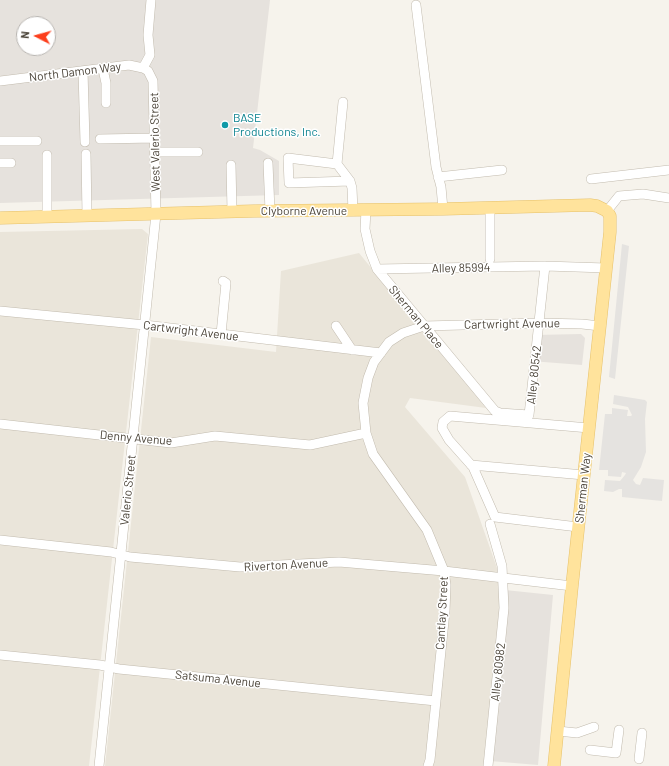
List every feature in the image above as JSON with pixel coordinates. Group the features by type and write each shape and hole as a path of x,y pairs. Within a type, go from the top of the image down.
{"main road":[{"name":"Clyborne Avenue","path":"0,218 590,205 597,206 607,212"},
{"name":"Sherman Way","path":"554,766 606,268 610,223 610,216 607,212"}],"street":[{"path":"146,70 150,55 148,35 151,0"},
{"path":"416,5 435,159 441,187 443,209"},
{"name":"North Damon Way","path":"0,81 129,65 146,70"},
{"path":"103,68 106,83 106,103"},
{"name":"West Valerio Street","path":"146,70 153,80 154,90 156,214"},
{"path":"82,71 85,142"},
{"path":"344,102 337,164 350,182 352,188 353,211"},
{"path":"100,139 155,138"},
{"path":"0,142 37,141"},
{"path":"155,152 198,152"},
{"path":"86,154 87,216"},
{"path":"47,155 47,217"},
{"path":"337,164 288,158 289,183 350,182"},
{"path":"0,163 11,163"},
{"path":"268,163 270,211"},
{"path":"231,164 232,212"},
{"path":"438,178 502,170"},
{"path":"591,179 669,170"},
{"path":"607,212 619,196 643,194 669,198"},
{"path":"490,208 490,259"},
{"name":"Sherman Place","path":"366,210 365,229 370,250 377,269 495,411"},
{"name":"Valerio Street","path":"99,766 156,214"},
{"path":"540,323 545,266"},
{"name":"Alley 85994","path":"377,269 545,266 606,268"},
{"path":"221,334 226,282 223,281"},
{"name":"Cartwright Avenue","path":"0,311 145,325 381,353 389,342 403,333 424,326 540,323 600,326"},
{"name":"Alley 80542","path":"495,411 500,413 529,415 540,323"},
{"path":"336,326 352,350"},
{"name":"Cantlay Street","path":"381,353 374,362 364,392 363,408 366,433 373,454 427,530 444,571 446,585 445,611 428,766"},
{"path":"578,527 495,517 471,465 449,440 442,428 442,422 450,416 589,428"},
{"name":"Denny Avenue","path":"0,424 171,442 215,436 310,445 366,433"},
{"path":"471,465 584,475"},
{"name":"Alley 80982","path":"488,766 503,625 502,566 490,524"},
{"name":"Riverton Avenue","path":"0,540 111,552 130,557 240,568 339,562 444,571 572,586"},
{"name":"Satsuma Avenue","path":"0,655 119,669 436,701"},
{"path":"558,732 577,732 594,727"},
{"path":"590,750 616,753 619,730"},
{"path":"639,759 642,732"}],"shaded area":[{"path":"0,0 270,0 253,148 260,150 279,161 279,195 0,203"},
{"path":"142,229 148,234 89,766 0,766 0,232"},
{"path":"622,244 629,246 615,379 609,377"},
{"path":"359,253 486,408 410,398 405,407 465,477 497,568 501,607 485,766 105,766 151,337 276,352 281,271"},
{"path":"581,334 585,338 582,365 531,361 535,335"},
{"path":"614,395 645,400 647,402 645,419 646,452 641,467 633,480 636,484 640,485 643,478 664,480 662,501 622,497 622,489 613,492 604,491 605,480 620,481 626,473 622,472 621,477 608,476 608,470 599,470 605,414 612,414 612,408 628,410 627,416 632,415 628,407 613,404"},
{"path":"505,590 553,595 538,765 490,761"}],"place":[{"name":"BASE Productions, Inc.","path":"225,125"}]}
